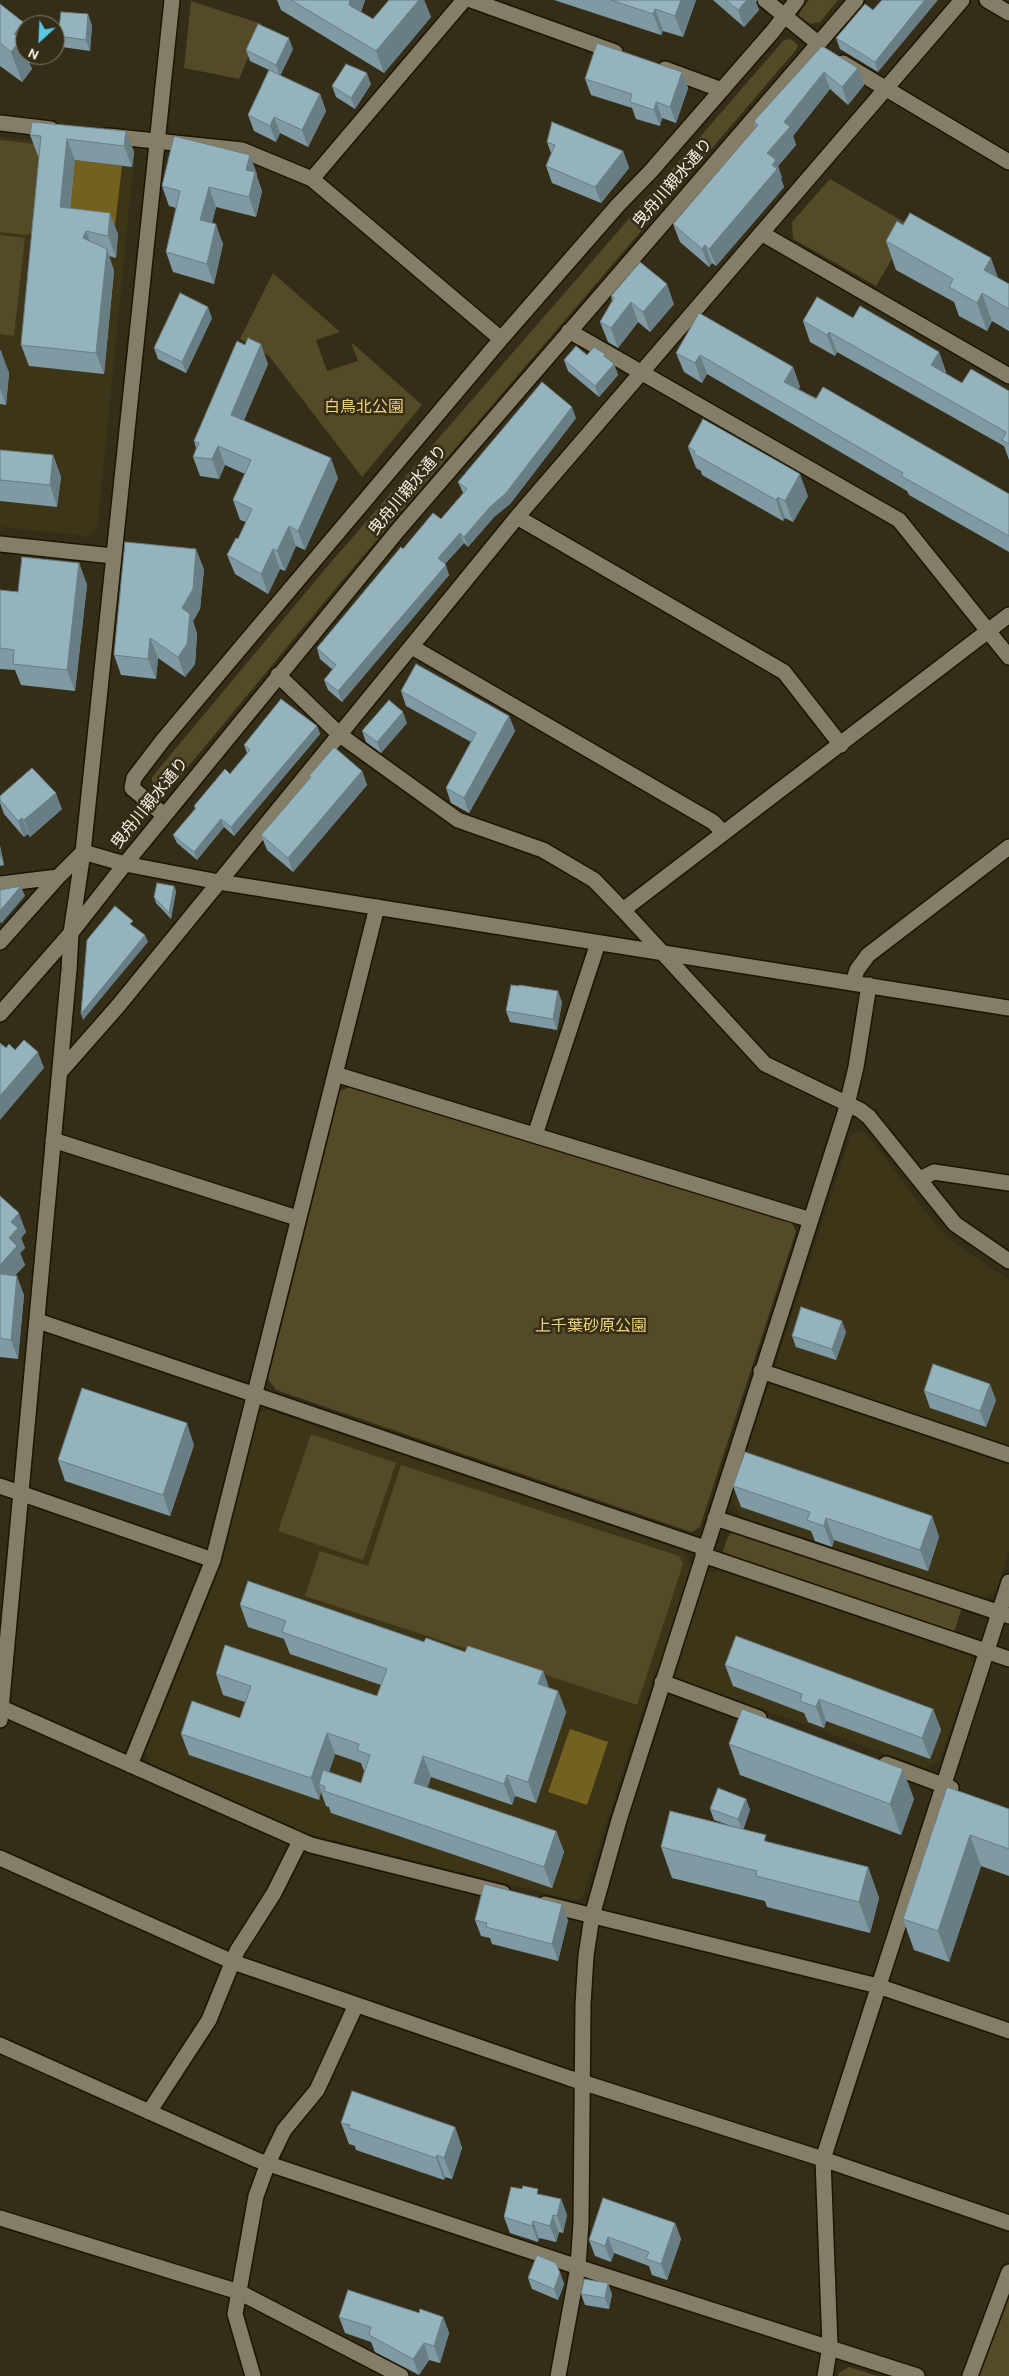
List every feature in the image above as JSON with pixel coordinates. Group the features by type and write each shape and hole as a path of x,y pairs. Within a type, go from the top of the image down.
{"street":[{"path":"172,0 83,852 71,933 38,1321 0,1712 130,1765 300,1841 592,1916 878,1986 1009,2031"},
{"path":"312,178 464,0"},
{"path":"470,0 632,58"},
{"path":"765,0 818,45 886,89 1009,162"},
{"path":"164,815 132,788 134,778 162,740 501,339 774,31 783,16 797,0"},
{"name":"曳舟川親水通り","path":"0,1014 71,933 124,864 399,529 856,0"},
{"path":"60,1072 118,1006 517,517 962,0"},
{"path":"987,0 1009,13"},
{"path":"650,64 722,90"},
{"path":"0,123 68,131"},
{"path":"96,134 242,150 312,178 501,339"},
{"path":"761,233 1009,376"},
{"path":"569,331 899,520 1009,657"},
{"path":"517,517 784,672 841,745"},
{"path":"0,544 113,556"},
{"path":"623,910 1009,615"},
{"path":"412,647 714,822 724,833"},
{"path":"278,676 340,735 458,820 543,850 594,880 765,1064 848,1104 869,1117 955,1224 1009,1261"},
{"path":"853,982 857,970 868,955 1009,848"},
{"path":"83,852 124,864 219,882 1009,1008"},
{"path":"0,942 83,852"},
{"path":"0,884 58,877"},
{"path":"130,1765 213,1560 377,907"},
{"path":"534,1135 598,943"},
{"path":"558,2376 578,2267 581,2223 582,2082 586,1956 592,1916 608,1854 662,1682 848,1104 869,985"},
{"path":"335,1074 811,1220"},
{"path":"53,1140 298,1218"},
{"path":"920,1179 934,1172 1009,1183"},
{"path":"38,1321 254,1394 1009,1658"},
{"path":"761,1371 1009,1455"},
{"path":"0,1486 213,1560"},
{"path":"715,1518 1004,1615"},
{"path":"825,2376 830,2346 823,2159 987,1651 1004,1615 1009,1582"},
{"path":"662,1682 775,1724"},
{"path":"868,1758 962,1792"},
{"path":"149,2112 210,2020 237,1951 274,1894 300,1841"},
{"path":"0,1858 233,1962 582,2082 823,2159 1009,2223"},
{"path":"253,2376 235,2314 256,2196 268,2163 284,2130 316,2090 356,2005"},
{"path":"0,2045 257,2160 578,2267 830,2346 917,2376"},
{"path":"0,2218 239,2292 401,2376"},
{"path":"970,2376 1009,2272"}],"shaded area":[{"path":"0,137 135,149 97,531 87,536 0,527"},
{"path":"75,160 122,166 114,234 67,229"},
{"path":"862,1130 944,1235 1009,1280 1009,1551 997,1589 984,1598 740,1516 731,1499 851,1135"},
{"path":"268,1410 684,1551 689,1562 712,1572 720,1570 969,1654 974,1665 939,1762 926,1768 655,1671 583,1896 576,1901 302,1832 150,1763 146,1751 222,1562 258,1413"},
{"path":"570,1729 608,1742 587,1805 548,1792"}],"green space":[{"path":"809,0 838,0 820,22 811,24 799,16 801,9"},
{"path":"191,1 262,24 239,79 184,68"},
{"path":"791,39 798,45 795,51 341,582 168,791 152,793 152,777 326,568 784,40"},
{"path":"0,140 44,145 34,232 27,235 0,232"},
{"path":"830,179 911,226 876,286 793,239 792,222"},
{"path":"0,235 25,238 14,336 0,334"},
{"name":"白鳥北公園","path":"273,273 340,332 316,340 327,371 358,361 351,342 422,405 362,477 269,356 240,339"},
{"name":"上千葉砂原公園","path":"350,1087 789,1218 796,1231 700,1527 691,1532 276,1390 268,1379 340,1091"},
{"path":"311,1434 396,1463 363,1560 278,1531"},
{"path":"401,1465 679,1556 683,1564 637,1705 305,1596 320,1551 368,1566"},
{"path":"734,1531 962,1607 954,1633 727,1557 723,1551 728,1536"},
{"path":"1009,2296 1009,2376 979,2376"},
{"path":"849,2367 878,2376 838,2376 839,2373"}],"building":[{"path":"291,0 350,0 349,5 373,19 389,0 419,0 376,51"},
{"path":"611,0 681,0 675,16 655,9 653,14"},
{"path":"726,0 747,0 738,10"},
{"path":"882,0 925,0 875,62 836,38 865,4 873,10"},
{"path":"0,4 15,16 15,47 11,52 0,43"},
{"path":"61,12 88,14 86,40 65,37 65,15 61,15"},
{"path":"258,24 289,38 276,65 246,50"},
{"path":"597,43 682,72 670,107 656,102 654,110 630,102 632,94 585,79"},
{"path":"822,46 858,68 842,87 824,72 784,122 790,127 767,153 776,160 772,165 777,169 709,249 705,245 702,249 673,224 758,125 754,121"},
{"path":"346,64 367,73 351,98 332,86"},
{"path":"269,70 320,94 302,130 274,117 270,126 248,115"},
{"path":"32,122 126,131 124,146 67,139 60,207 110,213 108,236 86,231 83,238 107,249 96,353 21,345 41,136 30,135"},
{"path":"552,122 623,151 595,187 546,166 555,145 547,142"},
{"path":"174,136 250,155 246,170 255,172 249,197 209,187 200,220 216,224 207,264 166,252 180,191 162,186"},
{"path":"910,213 991,258 984,270 1009,284 1009,309 982,293 977,303 949,287 953,279 886,241 897,221 903,225"},
{"path":"640,262 667,284 643,312 631,302 611,328 600,322 614,298 611,296"},
{"path":"180,293 208,307 182,362 154,348"},
{"path":"817,297 853,318 860,306 939,352 931,365 962,383 971,369 1009,391 1009,444 1002,440 1006,432 829,332 827,335 803,321"},
{"path":"699,313 793,367 784,382 816,399 823,387 1009,494 1009,536 901,476 903,473 700,355 695,363 676,353"},
{"path":"248,338 261,344 231,415 331,458 298,531 289,526 277,551 273,549 261,574 227,555 236,538 238,539 252,509 233,500 251,460 218,446 212,459 193,457 199,443 194,441 237,341 245,345"},
{"path":"576,346 587,355 594,347 605,354 604,356 614,364 595,386 564,360"},
{"path":"542,382 572,407 506,493 490,507 464,537 460,533 438,558 446,565 338,691 324,680 336,665 317,648 401,547 403,549 433,513 441,519 467,489 458,482"},
{"path":"703,419 800,474 785,501 778,497 776,500 694,454 695,451 688,447"},
{"path":"0,450 53,455 50,485 0,480"},
{"path":"125,542 196,549 193,589 182,608 190,614 187,644 178,657 150,638 148,659 114,655"},
{"path":"22,557 79,563 67,670 13,664 14,650 0,648 0,590 18,592"},
{"path":"416,664 509,716 464,798 446,788 476,733 401,691"},
{"path":"281,699 317,726 231,827 221,819 194,852 173,835 225,769 230,774 250,750 244,745"},
{"path":"389,700 403,712 377,742 362,731"},
{"path":"334,747 362,771 288,858 261,835"},
{"path":"32,768 56,793 24,820 22,818 18,821 0,800 0,796"},
{"path":"157,883 174,886 169,913 154,897"},
{"path":"21,886 0,911 0,890"},
{"path":"115,906 133,921 130,924 145,935 81,1014 87,940"},
{"path":"511,985 558,991 553,1019 506,1011"},
{"path":"24,1040 38,1052 0,1096 0,1043 6,1048 9,1044 15,1050"},
{"path":"0,1196 19,1213 11,1222 18,1228 9,1238 17,1246 0,1265"},
{"path":"0,1274 17,1276 11,1340 0,1338"},
{"path":"801,1307 842,1321 832,1349 792,1336"},
{"path":"933,1364 990,1384 980,1411 924,1391"},
{"path":"82,1388 187,1423 163,1495 58,1460"},
{"path":"745,1452 932,1516 920,1550 826,1518 824,1526 807,1520 810,1512 733,1486"},
{"path":"248,1581 424,1642 426,1638 465,1652 468,1646 543,1671 538,1684 558,1691 528,1782 507,1775 504,1784 423,1756 414,1783 556,1831 544,1867 324,1791 325,1787 319,1784 323,1770 361,1783 370,1755 357,1750 359,1744 327,1733 311,1778 181,1734 192,1701 240,1718 251,1686 216,1674 225,1645 377,1696 387,1669 282,1632 286,1621 240,1605"},
{"path":"736,1636 933,1709 922,1738 819,1699 816,1707 800,1701 802,1694 725,1665"},
{"path":"742,1709 903,1769 890,1804 729,1744"},
{"path":"947,1787 1009,1809 1009,1849 970,1835 938,1931 903,1919"},
{"path":"718,1788 746,1799 738,1819 710,1809"},
{"path":"670,1811 766,1835 764,1841 868,1867 859,1902 756,1876 757,1871 661,1847"},
{"path":"484,1884 562,1904 552,1944 486,1927 487,1923 475,1920"},
{"path":"352,2091 455,2127 444,2158 437,2155 436,2158 349,2128 350,2125 341,2123"},
{"path":"523,2186 538,2189 537,2194 561,2199 557,2216 553,2215 550,2226 533,2221 532,2226 504,2217 511,2187 522,2189"},
{"path":"603,2198 675,2223 661,2264 646,2259 649,2252 608,2237 605,2246 589,2240"},
{"path":"537,2255 556,2263 560,2273 554,2289 528,2278"},
{"path":"584,2279 608,2283 605,2298 581,2294"},
{"path":"348,2290 419,2313 420,2309 443,2317 434,2346 424,2343 413,2359 369,2335 371,2327 339,2317"}]}
